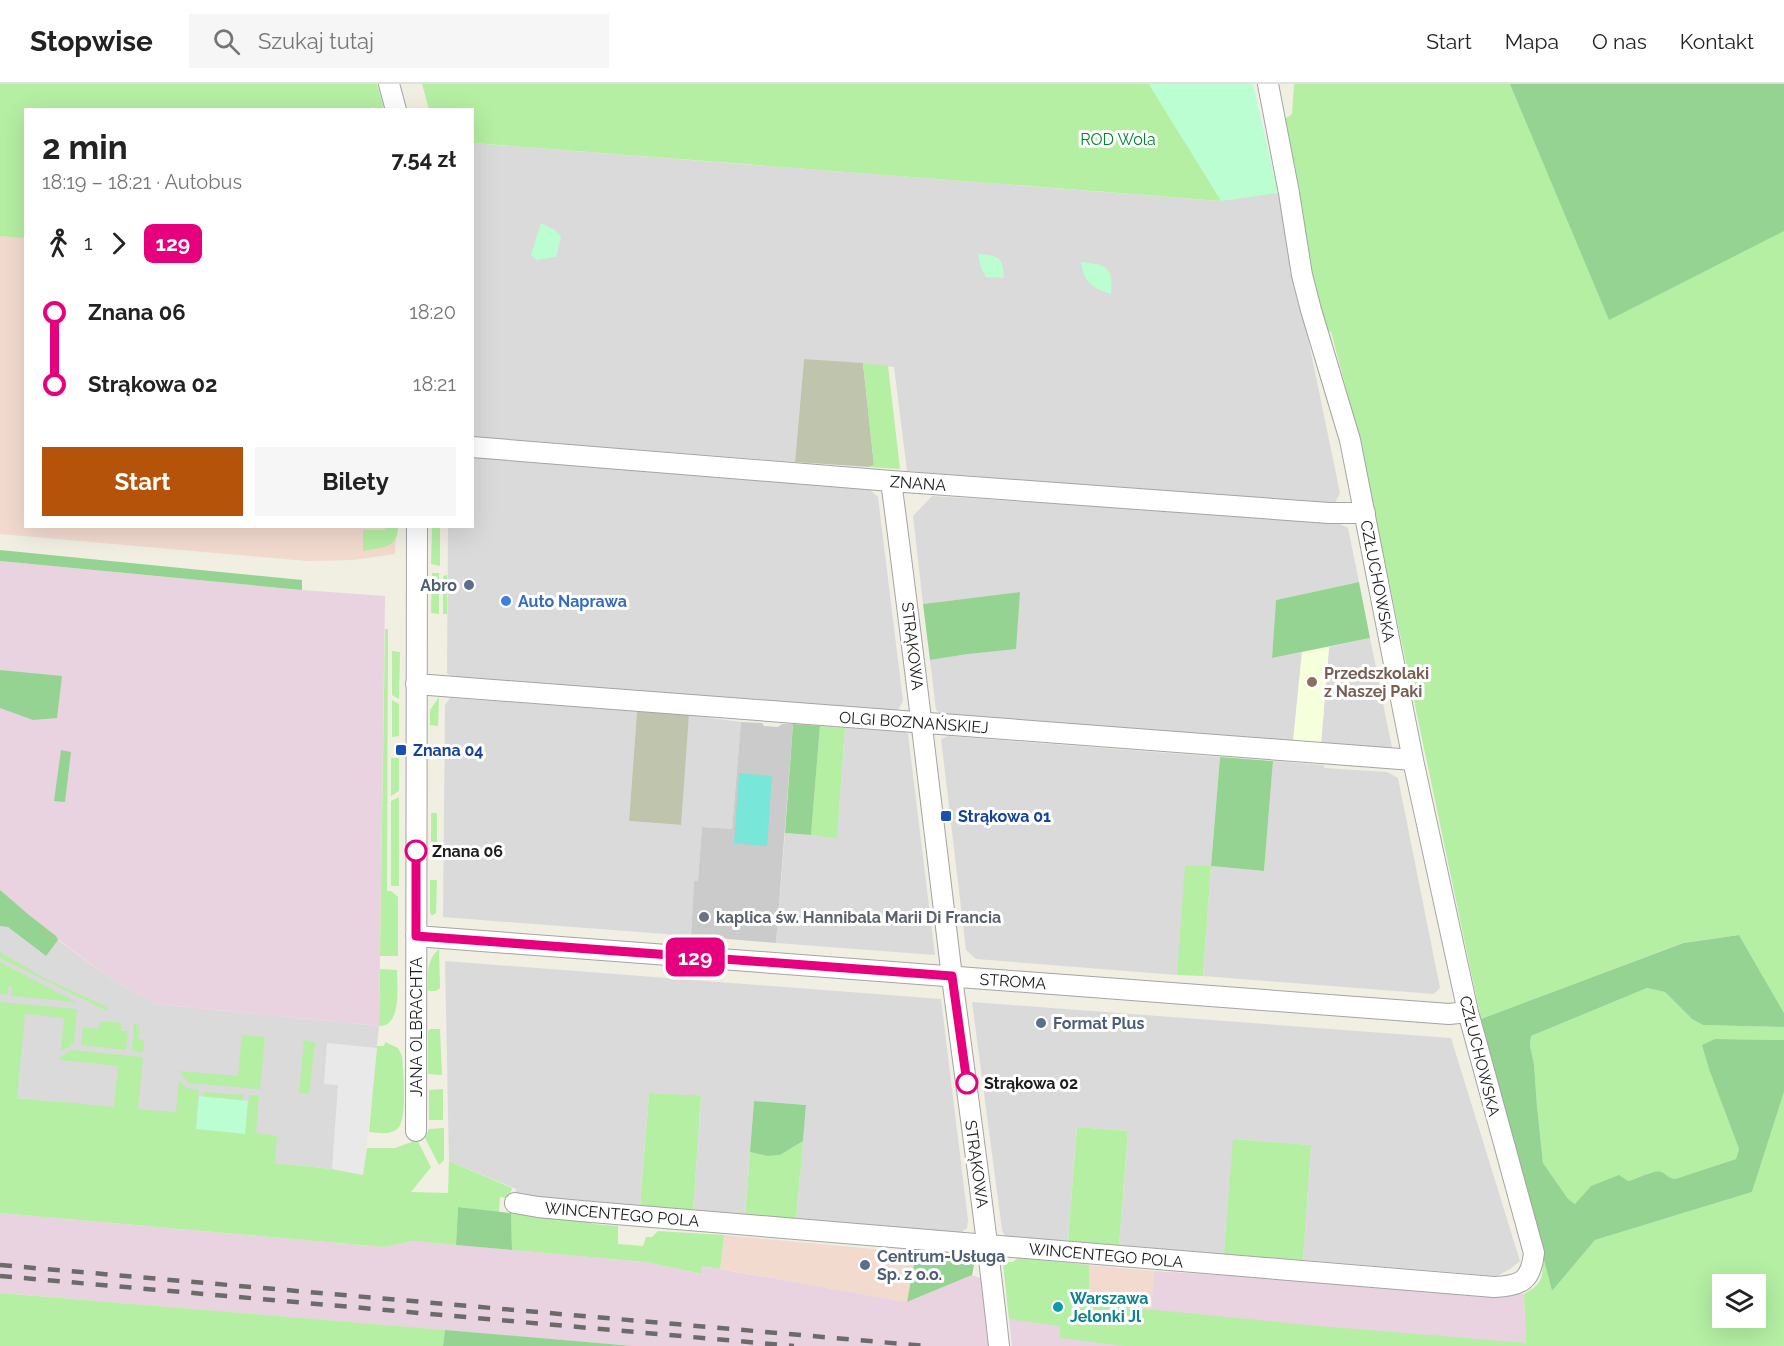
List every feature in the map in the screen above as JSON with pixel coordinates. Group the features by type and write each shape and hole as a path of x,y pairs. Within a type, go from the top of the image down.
{"street":[{"path":"389,84 395,108"},
{"name":"CZŁUCHOWSKA","path":"1268,84 1302,275 1350,440 1413,760 1468,1012 1534,1253"},
{"name":"ZNANA","path":"474,447 891,481 1317,512 1365,513"},
{"name":"STRĄKOWA","path":"891,481 999,1346"},
{"name":"JANA OLBRACHTA","path":"416,1131 417,528"},
{"name":"OLGI BOZNAŃSKIEJ","path":"416,684 1413,760"},
{"name":"STROMA","path":"416,936 1449,1014 1468,1012"},
{"name":"WINCENTEGO POLA","path":"515,1203 560,1209 1494,1287 1517,1284 1525,1279 1530,1272 1534,1253"}],"shaded area":[{"path":"474,143 1220,201 1278,193 1340,493 1334,505 907,471 894,367 804,359 795,462 474,437"},
{"path":"0,236 24,237 24,528 396,528 395,554 353,560 307,561 0,534"},
{"path":"804,359 863,363 874,465 869,467 795,462"},
{"path":"474,457 869,489 878,497 903,701 897,712 451,677 447,673 448,528 474,528"},
{"path":"932,496 1340,524 1348,528 1359,582 1276,600 1272,658 1302,652 1293,742 942,715 936,710 930,660 968,654 1020,592 923,604 913,516"},
{"path":"0,561 385,596 379,1026 155,1004 107,976 59,940 46,956 8,927 0,926"},
{"path":"1370,638 1392,748 1321,744 1329,647"},
{"name":"Przedszkolaki z Naszej Paki","path":"1329,647 1321,744 1293,742 1302,652"},
{"path":"450,698 637,711 629,821 680,825 689,715 741,722 732,829 702,827 698,882 694,882 691,936 443,917 445,705"},
{"path":"637,711 689,715 681,825 629,821"},
{"path":"741,722 762,723 764,726 778,727 782,724 793,724 776,943 691,936 694,881 698,881 702,827 732,829"},
{"path":"845,728 908,734 935,955 776,943 785,833 837,837"},
{"path":"948,736 1220,757 1211,866 1264,871 1273,761 1324,765 1324,768 1387,772 1398,778 1440,988 1434,994 1203,976 1211,867 1186,865 1177,975 976,959 966,950 941,739"},
{"path":"739,773 772,776 767,846 734,843"},
{"path":"0,926 8,927 46,956 58,940 107,976 155,1004 379,1026 363,1175 275,1163 66,1103 0,1096"},
{"path":"445,961 941,999 968,1220 967,1228 961,1233 796,1220 806,1105 754,1101 745,1216 693,1212 701,1097 649,1093 640,1207 516,1198 516,1189 449,1161"},
{"path":"972,1002 1451,1038 1520,1261 1497,1276 1303,1260 1311,1145 1234,1139 1224,1254 1119,1245 1128,1131 1077,1127 1068,1241 1005,1236 1002,1230"},
{"path":"327,1043 377,1048 363,1175 332,1169 338,1085 324,1084"},
{"path":"0,1213 384,1247 413,1241 646,1262 700,1274 702,1266 907,1302 972,1275 982,1279 990,1346 633,1346 0,1293"},
{"path":"724,1235 916,1253 907,1302 720,1269"},
{"path":"1018,1258 1089,1265 1089,1301 1115,1306 1151,1310 1154,1271 1524,1294 1526,1342 1784,1346 1012,1346 1003,1262 1013,1262"},
{"path":"1089,1265 1154,1271 1151,1310 1089,1301"}],"green space":[{"path":"0,84 377,84 384,108 24,108 24,238 0,236"},
{"name":"ROD Wola","path":"422,84 1149,84 1184,141 1278,193 1221,201 474,143 474,108 429,108"},
{"path":"1149,84 1253,84 1278,193 1221,201"},
{"path":"1294,84 1784,84 1784,1013 1739,935 1682,943 1481,1019 1356,425 1331,332 1322,328 1299,221 1285,119 1292,114"},
{"path":"1510,84 1784,84 1784,231 1609,320"},
{"path":"541,223 555,230 561,237 556,257 537,260 531,255"},
{"path":"978,254 998,258 1001,261 1004,278 986,277"},
{"path":"1081,262 1103,266 1110,272 1111,294 1099,290 1090,283 1084,274"},
{"path":"863,363 888,366 900,469 869,467 874,465"},
{"path":"385,528 398,528 392,543 363,551 363,530 385,530"},
{"path":"432,528 440,528 440,566 431,564"},
{"path":"0,550 302,580 302,590 0,561"},
{"path":"432,573 439,573 439,614 431,613"},
{"path":"447,575 447,614 443,614 443,576"},
{"path":"1359,582 1370,638 1272,658 1276,600"},
{"path":"1020,592 1016,649 930,660 923,604"},
{"path":"385,629 388,629 387,891 391,891 398,897 398,956 380,956"},
{"path":"392,651 400,652 399,699 392,695"},
{"path":"0,670 62,676 57,718 33,720 0,708"},
{"path":"439,697 438,726 430,725 430,710"},
{"path":"392,700 399,704 399,736 392,737"},
{"path":"793,724 820,726 811,835 785,833"},
{"path":"820,726 845,728 837,838 811,835"},
{"path":"61,750 71,752 65,802 54,801"},
{"path":"1220,757 1273,761 1264,871 1211,866"},
{"path":"391,758 399,758 399,791 391,796"},
{"path":"399,797 399,886 391,886 391,801"},
{"path":"431,813 437,813 437,845 431,845"},
{"path":"1185,865 1211,866 1203,976 1177,975"},
{"path":"430,880 437,880 436,913 433,915 430,911"},
{"path":"0,890 56,936 58,940 46,956 8,927 0,926"},
{"path":"1739,935 1784,1013 1784,1027 1703,1025 1692,1019 1665,992 1647,988 1531,1036 1530,1046 1534,1064 1543,1163 1568,1199 1575,1204 1591,1186 1619,1175 1628,1181 1659,1171 1675,1179 1736,1159 1739,1149 1702,1045 1715,1039 1784,1040 1784,1092 1752,1192 1595,1240 1552,1291 1481,1019 1683,943"},
{"path":"439,949 440,988 436,991 428,991 430,963"},
{"path":"0,952 46,979 105,1006 107,1011 0,958"},
{"path":"0,962 76,1002 11,996 12,987 8,987 7,995 0,994"},
{"path":"380,969 397,970 397,1004 392,1020 379,1026"},
{"path":"1647,988 1665,992 1692,1019 1703,1025 1784,1027 1784,1040 1716,1039 1710,1072 1739,1149 1736,1159 1675,1179 1668,1178 1663,1172 1649,1173 1628,1181 1591,1186 1576,1204 1568,1200 1543,1163 1534,1064 1530,1046 1531,1036"},
{"path":"0,1002 77,1009 74,1043 61,1051 64,1018 25,1014 17,1098 114,1107 118,1066 60,1060 60,1057 72,1050 143,1057 138,1109 176,1112 179,1080 186,1088 199,1090 196,1129 245,1133 249,1095 259,1096 256,1133 277,1136 275,1163 363,1175 367,1148 395,1148 417,1140 431,1167 411,1192 448,1193 449,1161 512,1188 509,1198 500,1197 499,1212 458,1207 456,1245 413,1241 384,1247 0,1213"},
{"path":"101,1021 121,1023 121,1031 128,1031 126,1050 81,1045 83,1027 98,1029"},
{"path":"134,1024 140,1025 138,1039 144,1040 143,1052 132,1051"},
{"path":"440,1029 442,1075 428,1074 428,1031"},
{"path":"242,1035 265,1037 260,1089 189,1083 180,1073 180,1071 238,1076"},
{"path":"304,1040 315,1042 309,1094 299,1093"},
{"path":"385,1042 398,1048 402,1056 403,1116 394,1131 369,1132 377,1046 384,1046"},
{"path":"443,1089 443,1120 429,1120 429,1090"},
{"path":"204,1092 244,1095 243,1100 204,1097"},
{"path":"1784,1092 1784,1346 1125,1346 1060,1338 1060,1326 1009,1319 1003,1262 1013,1262 1018,1258 1089,1265 1089,1301 1115,1306 1526,1343 1524,1294 1536,1286 1541,1278 1542,1253 1552,1291 1595,1240 1752,1192"},
{"path":"649,1093 701,1096 693,1212 640,1207"},
{"path":"199,1096 248,1101 245,1134 196,1129"},
{"path":"754,1101 806,1105 803,1141 780,1155 767,1156 750,1152"},
{"path":"1077,1127 1128,1131 1119,1245 1068,1241"},
{"path":"444,1128 444,1160 439,1165 425,1138 429,1129"},
{"path":"1233,1139 1311,1145 1303,1260 1224,1254"},
{"path":"803,1141 796,1220 745,1216 750,1152 767,1156 780,1155"},
{"path":"458,1207 511,1213 512,1250 456,1245"},
{"path":"511,1213 585,1220 593,1224 618,1226 618,1244 643,1246 646,1237 652,1237 658,1231 724,1235 720,1269 702,1266 701,1274 646,1262 512,1250"},
{"path":"916,1253 969,1260 974,1265 972,1275 907,1302"},
{"path":"0,1293 445,1330 443,1346 0,1346"},
{"path":"445,1330 633,1346 443,1346"}],"railway":[{"path":"0,1265 926,1346"},
{"path":"0,1276 794,1346"}],"bus line":[{"name":"129","path":"416,851 416,936 952,976 967,1083"}],"place":[{"name":"Abro","path":"469,585"},
{"name":"Auto Naprawa","path":"506,601"},
{"name":"Przedszkolaki z Naszej Paki","path":"1312,682"},
{"name":"Znana 04","path":"401,750"},
{"name":"Strąkowa 01","path":"946,816"},
{"name":"Znana 06","path":"416,851"},
{"name":"kaplica św. Hannibala Marii Di Francia","path":"704,917"},
{"name":"Format Plus","path":"1041,1023"},
{"name":"Strąkowa 02","path":"967,1083"},
{"name":"Centrum-Usługa Sp. z o.o.","path":"865,1265"},
{"name":"Warszawa Jelonki Jl","path":"1058,1307"}]}
